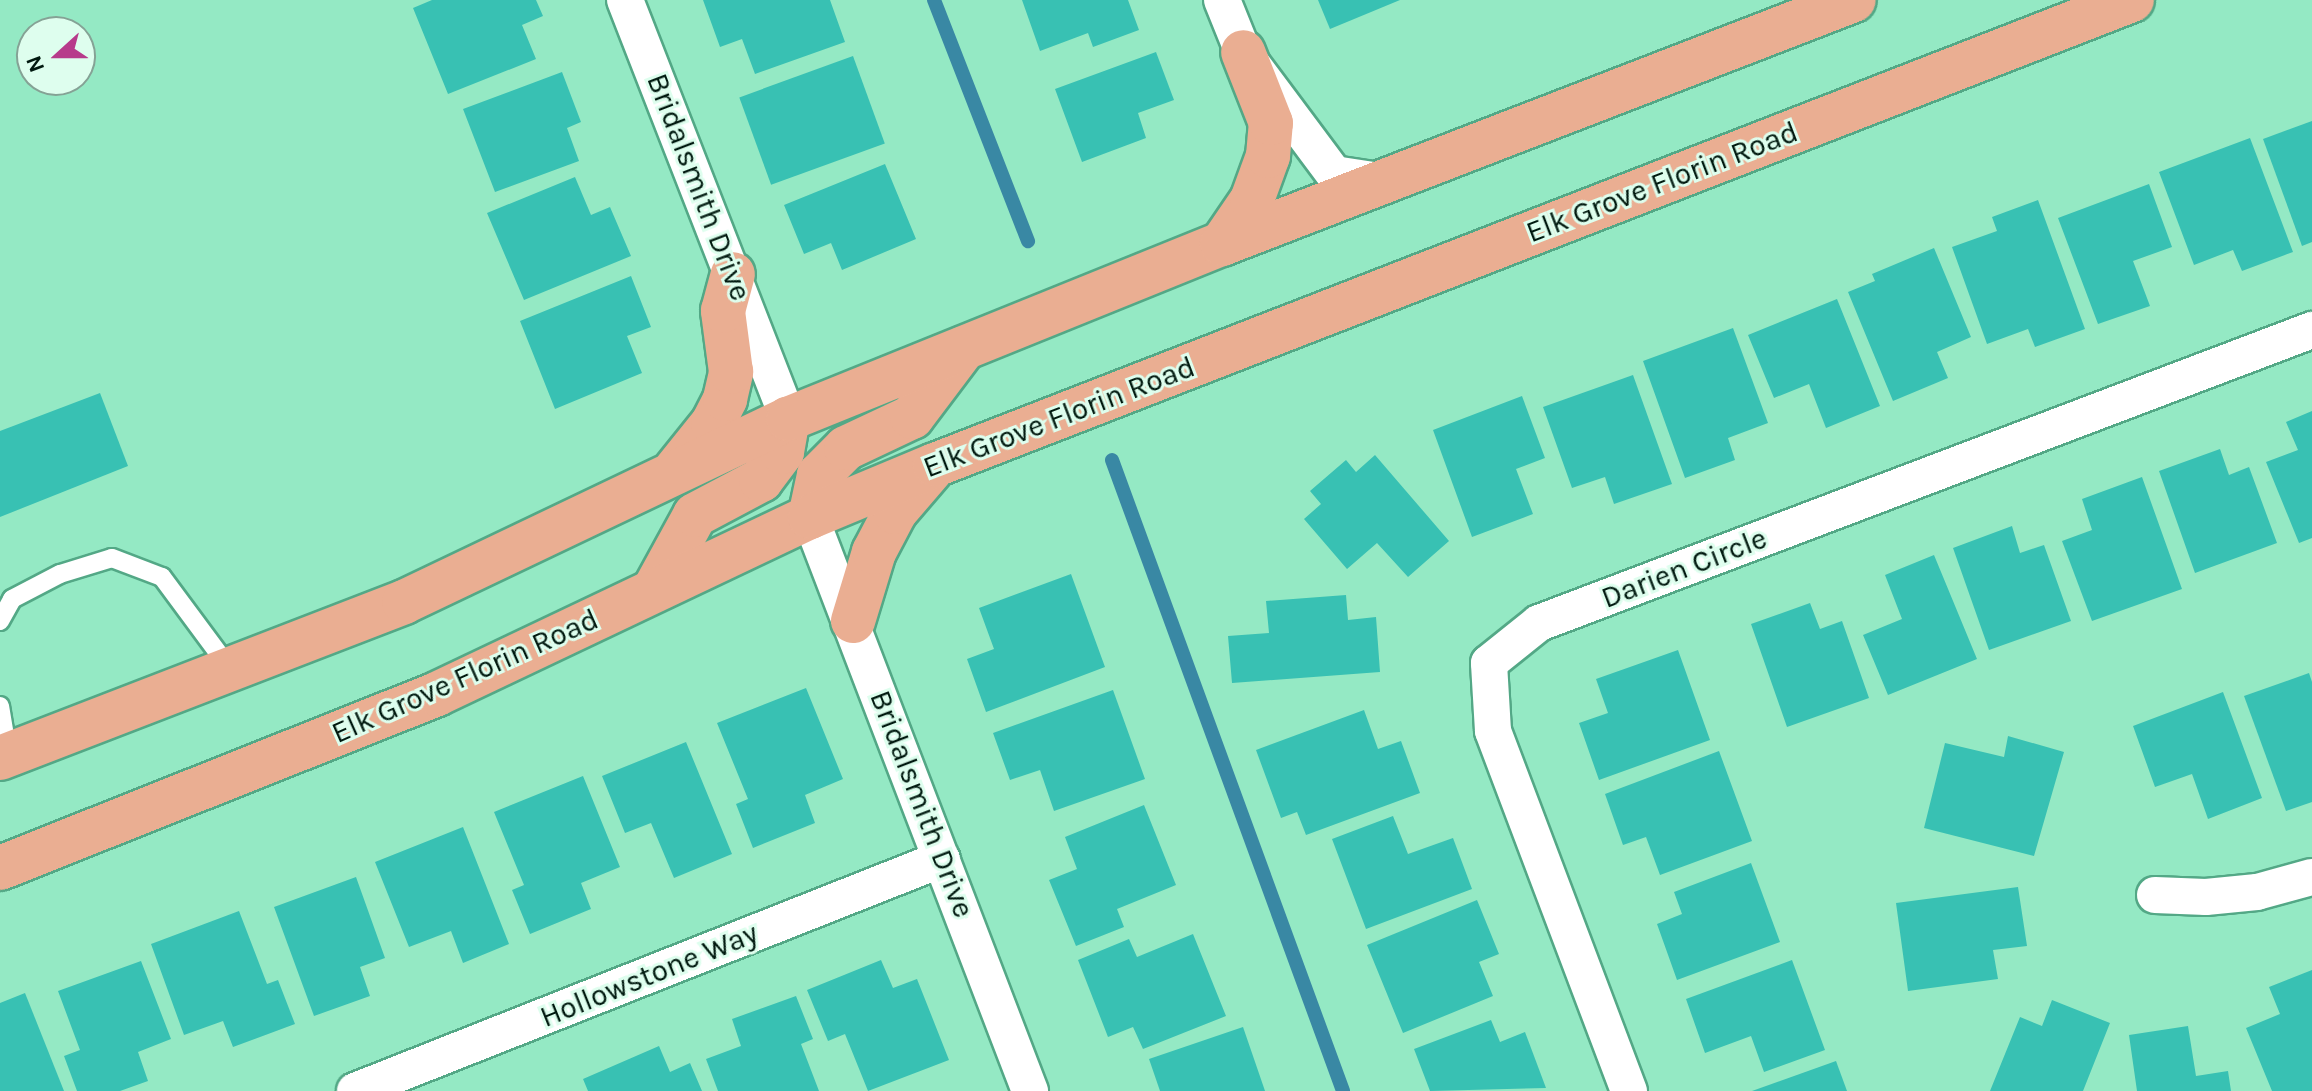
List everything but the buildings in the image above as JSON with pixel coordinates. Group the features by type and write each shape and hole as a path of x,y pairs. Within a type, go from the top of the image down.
{"main road":[{"path":"4,757 404,602 788,419 1222,244 1854,0"},
{"name":"Elk Grove Florin Road","path":"0,868 437,694 810,517 935,465 2132,0"},
{"path":"1222,244 1252,200 1268,156 1271,123 1243,52"},
{"path":"670,476 713,423 725,399 731,372 723,311 733,274"},
{"path":"810,517 819,475 846,448 912,417 964,348"},
{"path":"654,590 695,515 761,480 782,452 788,419"},
{"path":"853,621 874,552 895,512 935,465"}],"street":[{"name":"Bridalsmith Drive","path":"625,0 788,419"},
{"path":"1222,0 1243,52 1334,174 1386,182"},
{"name":"Darien Circle","path":"1629,1091 1493,731 1489,663 1539,623 2312,330"},
{"name":"Bridalsmith Drive","path":"810,517 853,621 1030,1091"},
{"name":"Hollowstone Way","path":"355,1091 942,859"},
{"path":"2155,895 2206,897 2257,892 2312,877"}],"lane":[{"path":"0,621 12,599 60,574 112,558 162,577 231,671"},
{"path":"0,706 4,757"}],"waterway":[{"path":"934,0 1028,241"},
{"path":"1112,460 1343,1091"}]}
